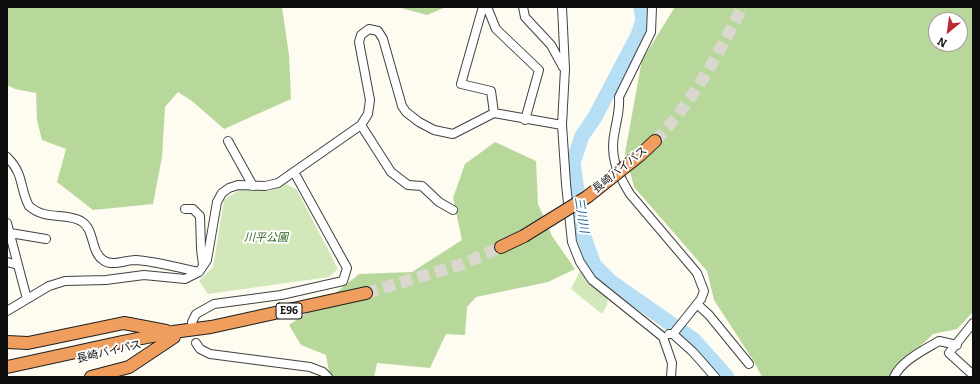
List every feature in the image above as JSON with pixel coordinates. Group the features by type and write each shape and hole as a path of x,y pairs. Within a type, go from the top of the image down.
{"highway":[{"name":"長崎バイパス","path":"501,247 524,236 587,197 640,155 655,141"},
{"name":"長崎バイパス","path":"7,367 211,327 366,293"},
{"path":"7,342 28,343 124,323 174,334"},
{"name":"長崎バイパス","path":"7,374 174,334"},
{"path":"91,377 125,369 174,334"}],"street":[{"path":"494,113 491,91 461,84 482,10 487,7 496,29 539,70 525,120"},
{"path":"523,7 525,17 551,45 564,69"},
{"path":"562,7 564,69 562,125 572,242 580,262 592,280 619,303 660,333 671,355 671,377"},
{"path":"652,7 651,32 619,97 620,107 614,133 613,159 622,181 630,194 697,273 704,291 697,304 673,334"},
{"path":"7,311 48,286 65,281 106,280 144,275 185,279 201,269 207,260 217,202 222,193 229,188 238,185 271,185 294,172 361,125 368,114 370,100 359,42 364,31 373,28 378,31 383,39 402,106 412,118 434,130 453,134 494,113 525,120 562,125"},
{"path":"361,125 391,172 408,185 422,186 439,202 453,210"},
{"path":"228,142 254,186"},
{"path":"7,157 16,167 21,178 29,206 44,215 73,218 80,221 88,227 102,260 116,263 135,260 201,269"},
{"path":"192,322 196,314 214,304 281,294 343,281 347,268 294,172"},
{"path":"184,208 192,209 200,216 201,269"},
{"path":"7,223 27,299"},
{"path":"10,233 46,239"},
{"path":"7,262 18,265"},
{"path":"697,304 709,315 749,364"},
{"path":"973,323 949,354 973,375"},
{"path":"660,333 673,334 693,352 715,377"},
{"path":"894,377 896,371 939,341 957,345"},
{"path":"196,343 200,348 210,354 310,367 323,372 328,377"}],"green space":[{"path":"7,7 282,7 289,55 291,99 224,129 192,101 178,92 165,107 162,157 153,204 93,210 57,182 66,149 42,140 37,120 36,93 15,89 7,85"},
{"path":"397,7 446,7 427,15"},
{"path":"675,7 973,7 973,312 957,329 933,334 888,377 762,377 753,360 714,300 707,271 634,187 625,153 642,60"},
{"path":"495,142 536,161 538,204 552,236 575,269 548,282 476,297 467,307 465,335 446,334 430,368 377,363 374,377 330,377 326,355 301,345 289,325 333,295 359,274 412,272 462,240 453,198 465,164"},
{"name":"川平公園","path":"286,184 297,190 338,269 329,277 208,294 199,281 213,267 224,200 239,190 269,191"},
{"path":"580,271 592,285 608,298 607,305 602,314 571,289"}],"waterway":[{"name":"三川川","path":"641,7 643,20 638,35 595,117 582,136 573,163 584,237 594,265 611,282 694,340 727,377"}],"tunnel":[{"path":"655,141 669,126 693,94 724,43 742,7"},
{"path":"366,293 463,264 501,247"}]}
